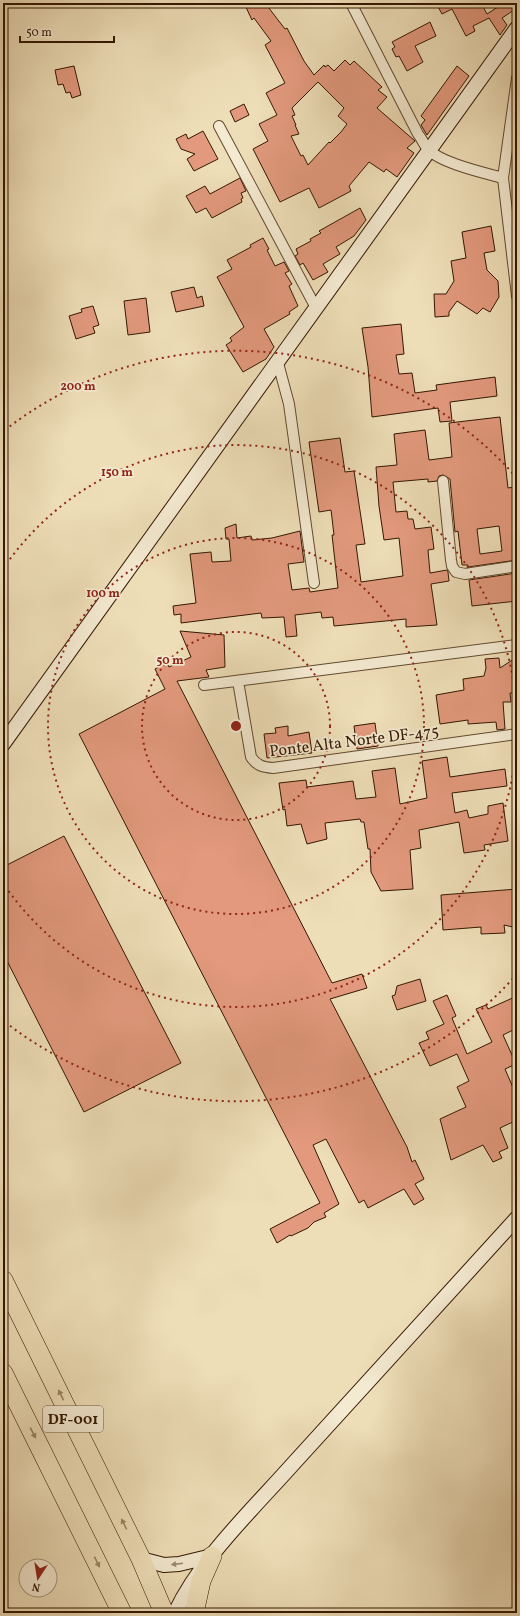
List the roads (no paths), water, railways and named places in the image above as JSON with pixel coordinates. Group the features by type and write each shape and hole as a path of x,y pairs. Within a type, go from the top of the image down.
{"highway":[{"name":"DF-001","path":"3,1280 141,1559 164,1613"},
{"name":"DF-001","path":"3,1373 122,1613"},
{"path":"194,1613 201,1581 212,1556"}],"street":[{"path":"352,3 418,134 429,150 437,156 453,163 503,178"},
{"path":"3,744 278,363 517,28"},
{"path":"517,78 514,114 503,178 517,296"},
{"path":"219,126 316,308"},
{"path":"278,363 289,404 314,583"},
{"path":"443,481 451,560 452,566 456,572 465,574 517,566"},
{"path":"204,685 517,645"},
{"name":"Ponte Alta Norte DF-475","path":"238,681 251,757 256,764 264,767 273,768 517,734"},
{"path":"175,1613 192,1580 212,1556 377,1370 517,1218"},
{"path":"141,1559 164,1565 179,1564 212,1556"}]}
